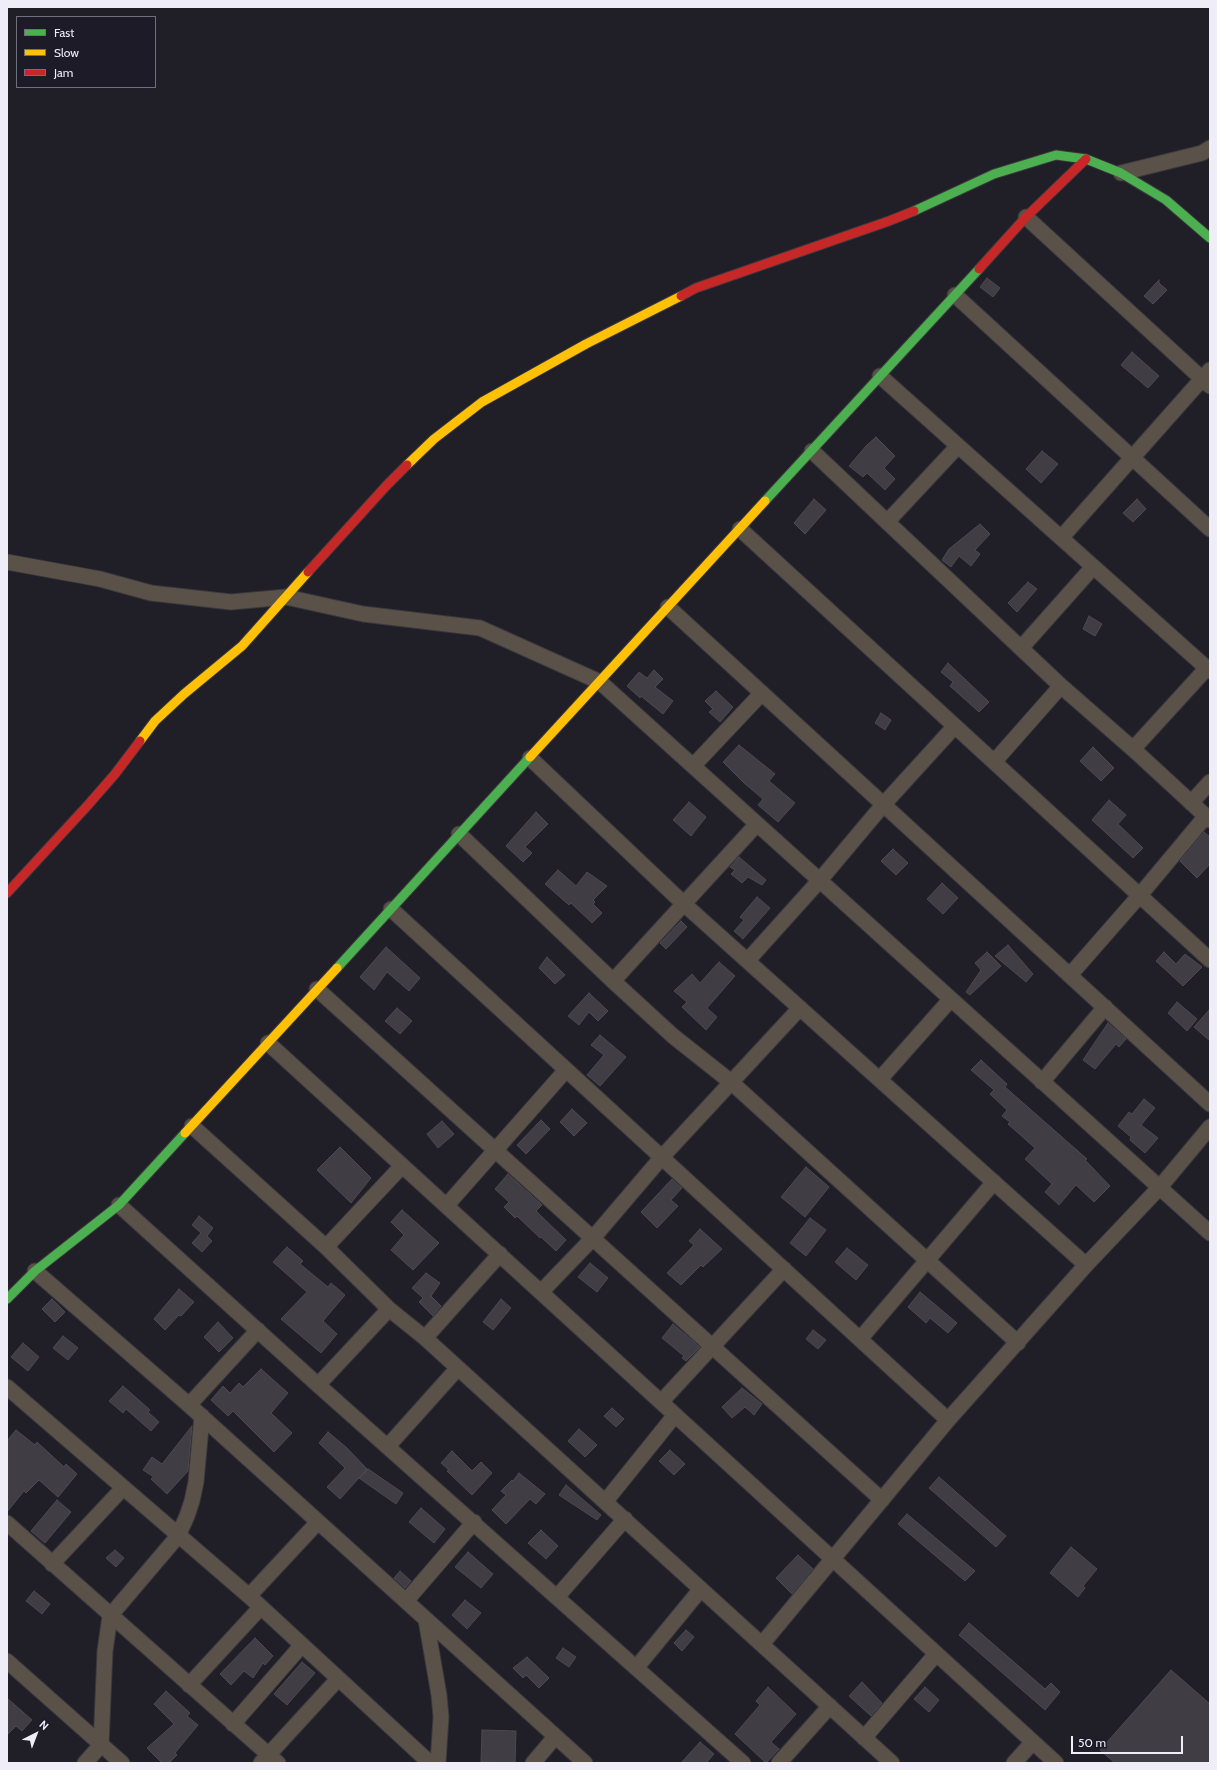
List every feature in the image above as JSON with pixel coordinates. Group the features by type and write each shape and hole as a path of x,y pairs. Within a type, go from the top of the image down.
{"street":[{"path":"1121,173 1202,153 1210,148"},
{"path":"7,893 115,774 154,721 242,646 387,485 434,439 482,402 586,344 696,288 889,221 935,202 994,174 1056,156 1086,159 1121,173 1166,200 1210,238"},
{"path":"7,1299 35,1271 119,1205 1026,217 1086,159"},
{"path":"1026,217 1207,378 1132,458 1061,538"},
{"path":"955,295 1210,529"},
{"path":"880,376 1208,670 1133,748"},
{"path":"887,522 958,446"},
{"path":"812,451 1061,686 1133,748 1208,818 1070,975"},
{"path":"740,528 1210,960"},
{"path":"7,562 100,579 151,593 231,602 286,597 364,614 480,628 600,682 1210,1233"},
{"path":"1021,648 1093,566"},
{"path":"668,607 1210,1104"},
{"path":"994,762 1061,686"},
{"path":"693,766 762,693"},
{"path":"748,960 820,880 883,805 955,726"},
{"path":"530,758 684,904 1086,1265"},
{"path":"1191,803 1210,782"},
{"path":"613,981 757,824"},
{"path":"459,834 673,1036 731,1082 1018,1343"},
{"path":"391,909 948,1420"},
{"path":"317,989 593,1238 711,1347 882,1500"},
{"path":"880,1079 951,999"},
{"path":"542,1292 593,1238 662,1157 800,1008"},
{"path":"1042,1082 1105,1008"},
{"path":"268,1043 542,1292 660,1402 834,1559 1032,1743 1056,1763"},
{"path":"447,1205 566,1070"},
{"path":"192,1126 326,1247 389,1309 425,1338 892,1763"},
{"path":"762,1644 948,1420 1086,1265 1160,1187 1210,1127"},
{"path":"326,1247 402,1166"},
{"path":"860,1339 994,1182"},
{"path":"119,1205 318,1385 474,1522 743,1763"},
{"path":"425,1338 500,1254"},
{"path":"660,1402 784,1269"},
{"path":"35,1271 202,1416 585,1763"},
{"path":"318,1385 389,1309"},
{"path":"189,1405 258,1330"},
{"path":"388,1446 458,1368"},
{"path":"7,1387 249,1596 430,1763"},
{"path":"605,1502 675,1415"},
{"path":"85,1763 102,1745 105,1650 110,1616 178,1536 192,1501 199,1456 202,1416"},
{"path":"52,1564 123,1488"},
{"path":"558,1597 625,1519"},
{"path":"249,1596 318,1522"},
{"path":"406,1601 474,1522"},
{"path":"7,1524 233,1724 269,1760 338,1678"},
{"path":"636,1668 701,1589"},
{"path":"189,1685 261,1607"},
{"path":"426,1620 439,1696 441,1717 438,1763"},
{"path":"233,1724 302,1645"},
{"path":"864,1738 936,1654"},
{"path":"7,1661 122,1763"},
{"path":"779,1763 830,1706"},
{"path":"533,1763 555,1737"},
{"path":"1014,1763 1032,1743"}],"building":[{"path":"987,278 1000,288 993,297 980,287"},
{"path":"1159,280 1159,283 1167,290 1153,304 1144,296"},
{"path":"1132,352 1159,376 1148,388 1121,365"},
{"path":"876,437 895,456 884,468 895,479 885,490 867,473 863,477 849,466"},
{"path":"1042,451 1058,464 1041,483 1026,469"},
{"path":"814,499 826,510 805,534 794,523"},
{"path":"1137,499 1146,509 1133,522 1123,513"},
{"path":"980,524 990,534 975,550 980,554 971,566 959,556 951,567 942,560 949,549"},
{"path":"1028,582 1037,589 1017,612 1008,603"},
{"path":"1089,616 1102,624 1095,636 1083,629"},
{"path":"948,663 989,702 979,712 950,686 953,682 941,672"},
{"path":"654,670 663,679 655,687 673,701 663,714 641,696 640,698 627,686 639,672 647,678"},
{"path":"716,691 733,707 720,722 709,712 713,709 705,701"},
{"path":"881,713 891,720 885,730 875,723"},
{"path":"739,745 775,774 769,781 795,803 778,822 758,805 763,799 723,762"},
{"path":"1093,747 1114,768 1101,781 1080,761"},
{"path":"1109,800 1126,815 1118,824 1143,848 1133,858 1092,820"},
{"path":"689,802 706,817 691,836 673,820"},
{"path":"536,812 548,824 525,847 532,853 523,862 506,846"},
{"path":"1204,832 1210,837 1210,864 1197,878 1180,861"},
{"path":"893,849 908,863 896,875 881,861"},
{"path":"739,857 766,880 762,885 748,877 742,883 731,874 735,870 730,867"},
{"path":"558,870 576,886 587,872 607,886 593,900 595,902 593,904 602,913 592,923 571,903 569,905 545,884"},
{"path":"942,883 958,898 943,914 927,899"},
{"path":"757,897 770,908 743,939 734,931 744,920 740,917"},
{"path":"681,921 687,927 666,949 660,943"},
{"path":"1008,945 1033,974 1026,982 995,956"},
{"path":"386,947 420,978 409,991 387,972 374,990 360,977"},
{"path":"987,952 1001,966 970,995 966,992 981,970 975,963"},
{"path":"1164,952 1176,964 1185,954 1202,967 1183,986 1156,961"},
{"path":"547,957 565,975 555,984 539,968"},
{"path":"719,962 735,976 707,1008 717,1017 706,1030 682,1007 687,1002 674,991 692,974 700,983"},
{"path":"589,993 608,1011 598,1021 589,1012 579,1025 568,1016"},
{"path":"1177,1002 1197,1019 1187,1031 1168,1013"},
{"path":"397,1008 412,1021 400,1034 385,1021"},
{"path":"1210,1009 1210,1041 1194,1027"},
{"path":"1108,1023 1126,1039 1119,1047 1116,1044 1095,1069 1083,1060"},
{"path":"600,1035 626,1057 600,1086 587,1075 604,1055 591,1045"},
{"path":"981,1060 1007,1084 1005,1087 1087,1159 1085,1160 1110,1186 1094,1202 1076,1185 1059,1205 1045,1192 1052,1184 1025,1159 1035,1148 1008,1124 1010,1122 1002,1116 1007,1110 990,1094 994,1090 971,1070"},
{"path":"1144,1099 1155,1108 1141,1125 1158,1138 1145,1153 1130,1140 1131,1137 1118,1126 1129,1112 1132,1114"},
{"path":"572,1109 587,1123 574,1136 560,1122"},
{"path":"541,1120 550,1129 526,1154 517,1145"},
{"path":"442,1121 454,1134 438,1148 427,1134"},
{"path":"340,1147 371,1178 351,1203 317,1170"},
{"path":"806,1167 829,1187 805,1217 781,1197"},
{"path":"508,1174 542,1205 536,1211 566,1240 556,1251 517,1216 515,1218 504,1207 509,1202 495,1189"},
{"path":"672,1179 682,1188 671,1200 678,1206 657,1228 641,1212"},
{"path":"402,1210 439,1243 413,1270 391,1250 404,1235 391,1222"},
{"path":"199,1216 213,1228 207,1236 212,1241 202,1252 192,1243 201,1233 192,1225"},
{"path":"810,1218 826,1230 806,1256 790,1243"},
{"path":"700,1229 722,1249 703,1267 701,1265 681,1285 667,1273 694,1245 689,1241"},
{"path":"287,1247 303,1261 300,1264 328,1287 331,1283 345,1295 323,1321 337,1334 321,1353 281,1319 307,1292 273,1262"},
{"path":"847,1248 868,1265 856,1280 835,1262"},
{"path":"590,1263 608,1278 597,1292 578,1277"},
{"path":"426,1273 440,1283 431,1296 441,1306 433,1316 419,1302 423,1298 412,1288"},
{"path":"179,1289 194,1302 165,1330 154,1319"},
{"path":"920,1292 957,1323 948,1333 930,1318 926,1323 908,1307"},
{"path":"52,1299 65,1312 55,1322 42,1309"},
{"path":"501,1299 511,1308 493,1330 483,1322"},
{"path":"218,1322 233,1338 219,1352 204,1337"},
{"path":"673,1324 700,1347 686,1361 682,1358 684,1356 662,1338"},
{"path":"813,1330 826,1340 818,1349 806,1339"},
{"path":"63,1336 78,1348 68,1360 53,1348"},
{"path":"23,1343 39,1357 28,1371 11,1357"},
{"path":"261,1369 288,1393 271,1413 292,1433 274,1452 233,1411 228,1416 211,1400 223,1386 230,1393 239,1383 243,1387"},
{"path":"123,1386 150,1410 148,1412 159,1422 151,1431 126,1409 123,1413 109,1401"},
{"path":"742,1388 762,1404 754,1415 745,1407 732,1418 722,1407"},
{"path":"612,1408 624,1419 616,1427 604,1416"},
{"path":"192,1426 188,1471 167,1494 151,1479 154,1477 143,1470 152,1457 162,1464"},
{"path":"579,1429 597,1445 585,1457 568,1441"},
{"path":"16,1430 35,1445 37,1442 64,1467 66,1464 77,1474 58,1497 39,1480 26,1493 24,1491 7,1512 7,1441"},
{"path":"328,1432 347,1448 367,1469 340,1499 327,1487 345,1468 319,1443"},
{"path":"670,1450 685,1464 674,1475 659,1461"},
{"path":"452,1451 472,1471 481,1462 492,1473 472,1495 447,1471 449,1470 441,1463"},
{"path":"368,1469 403,1493 396,1504 359,1478"},
{"path":"519,1473 545,1494 536,1504 530,1499 506,1524 492,1510 506,1495 501,1491 512,1480 513,1481"},
{"path":"939,1477 1006,1536 996,1547 929,1488"},
{"path":"566,1485 601,1515 597,1520 559,1495"},
{"path":"57,1500 71,1512 45,1543 31,1531"},
{"path":"421,1508 445,1529 434,1543 409,1522"},
{"path":"907,1514 975,1571 965,1581 898,1524"},
{"path":"541,1530 558,1546 546,1559 528,1543"},
{"path":"1071,1547 1097,1569 1083,1586 1085,1588 1078,1597 1050,1573"},
{"path":"115,1550 124,1558 116,1567 106,1558"},
{"path":"468,1552 493,1574 481,1588 455,1567"},
{"path":"798,1555 813,1569 792,1594 776,1578"},
{"path":"400,1571 411,1581 405,1588 394,1578"},
{"path":"34,1591 50,1604 42,1614 26,1601"},
{"path":"465,1600 481,1613 467,1629 452,1615"},
{"path":"969,1623 1045,1689 1051,1683 1060,1692 1045,1710 959,1635"},
{"path":"686,1630 694,1637 682,1651 674,1643"},
{"path":"255,1638 273,1656 265,1665 263,1663 253,1678 244,1671 231,1685 220,1674"},
{"path":"563,1648 576,1657 569,1667 556,1658"},
{"path":"527,1657 549,1678 539,1688 526,1675 523,1678 513,1668"},
{"path":"302,1662 315,1673 287,1705 274,1694"},
{"path":"1171,1670 1210,1704 1210,1763 1115,1763 1100,1750"},
{"path":"862,1682 882,1703 871,1716 849,1696"},
{"path":"768,1687 796,1714 771,1742 779,1749 766,1763 735,1734 760,1705 756,1701"},
{"path":"925,1687 939,1700 929,1712 914,1699"},
{"path":"166,1691 190,1713 187,1716 198,1725 175,1753 177,1755 169,1763 162,1763 147,1748 174,1724 154,1704"},
{"path":"7,1698 32,1720 22,1731 16,1726 7,1735"},
{"path":"482,1730 516,1731 515,1763 481,1762"},
{"path":"700,1742 714,1754 706,1763 681,1763"}],"traffic: fast":[{"path":"914,211 994,174 1056,155 1086,159 1121,173 1166,200 1210,238"},
{"path":"765,501 979,269"},
{"path":"337,968 530,757"},
{"path":"7,1299 35,1271 119,1205 185,1133"}],"traffic: slow":[{"path":"407,465 434,439 482,402 586,344 681,296"},
{"path":"530,757 765,501"},
{"path":"140,741 155,721 184,694 242,646 308,572"},
{"path":"185,1133 337,968"}],"traffic: jam":[{"path":"979,269 1026,217 1086,159"},
{"path":"681,296 696,288 914,211"},
{"path":"308,572 407,465"},
{"path":"7,893 88,805 115,774 140,741"}]}
